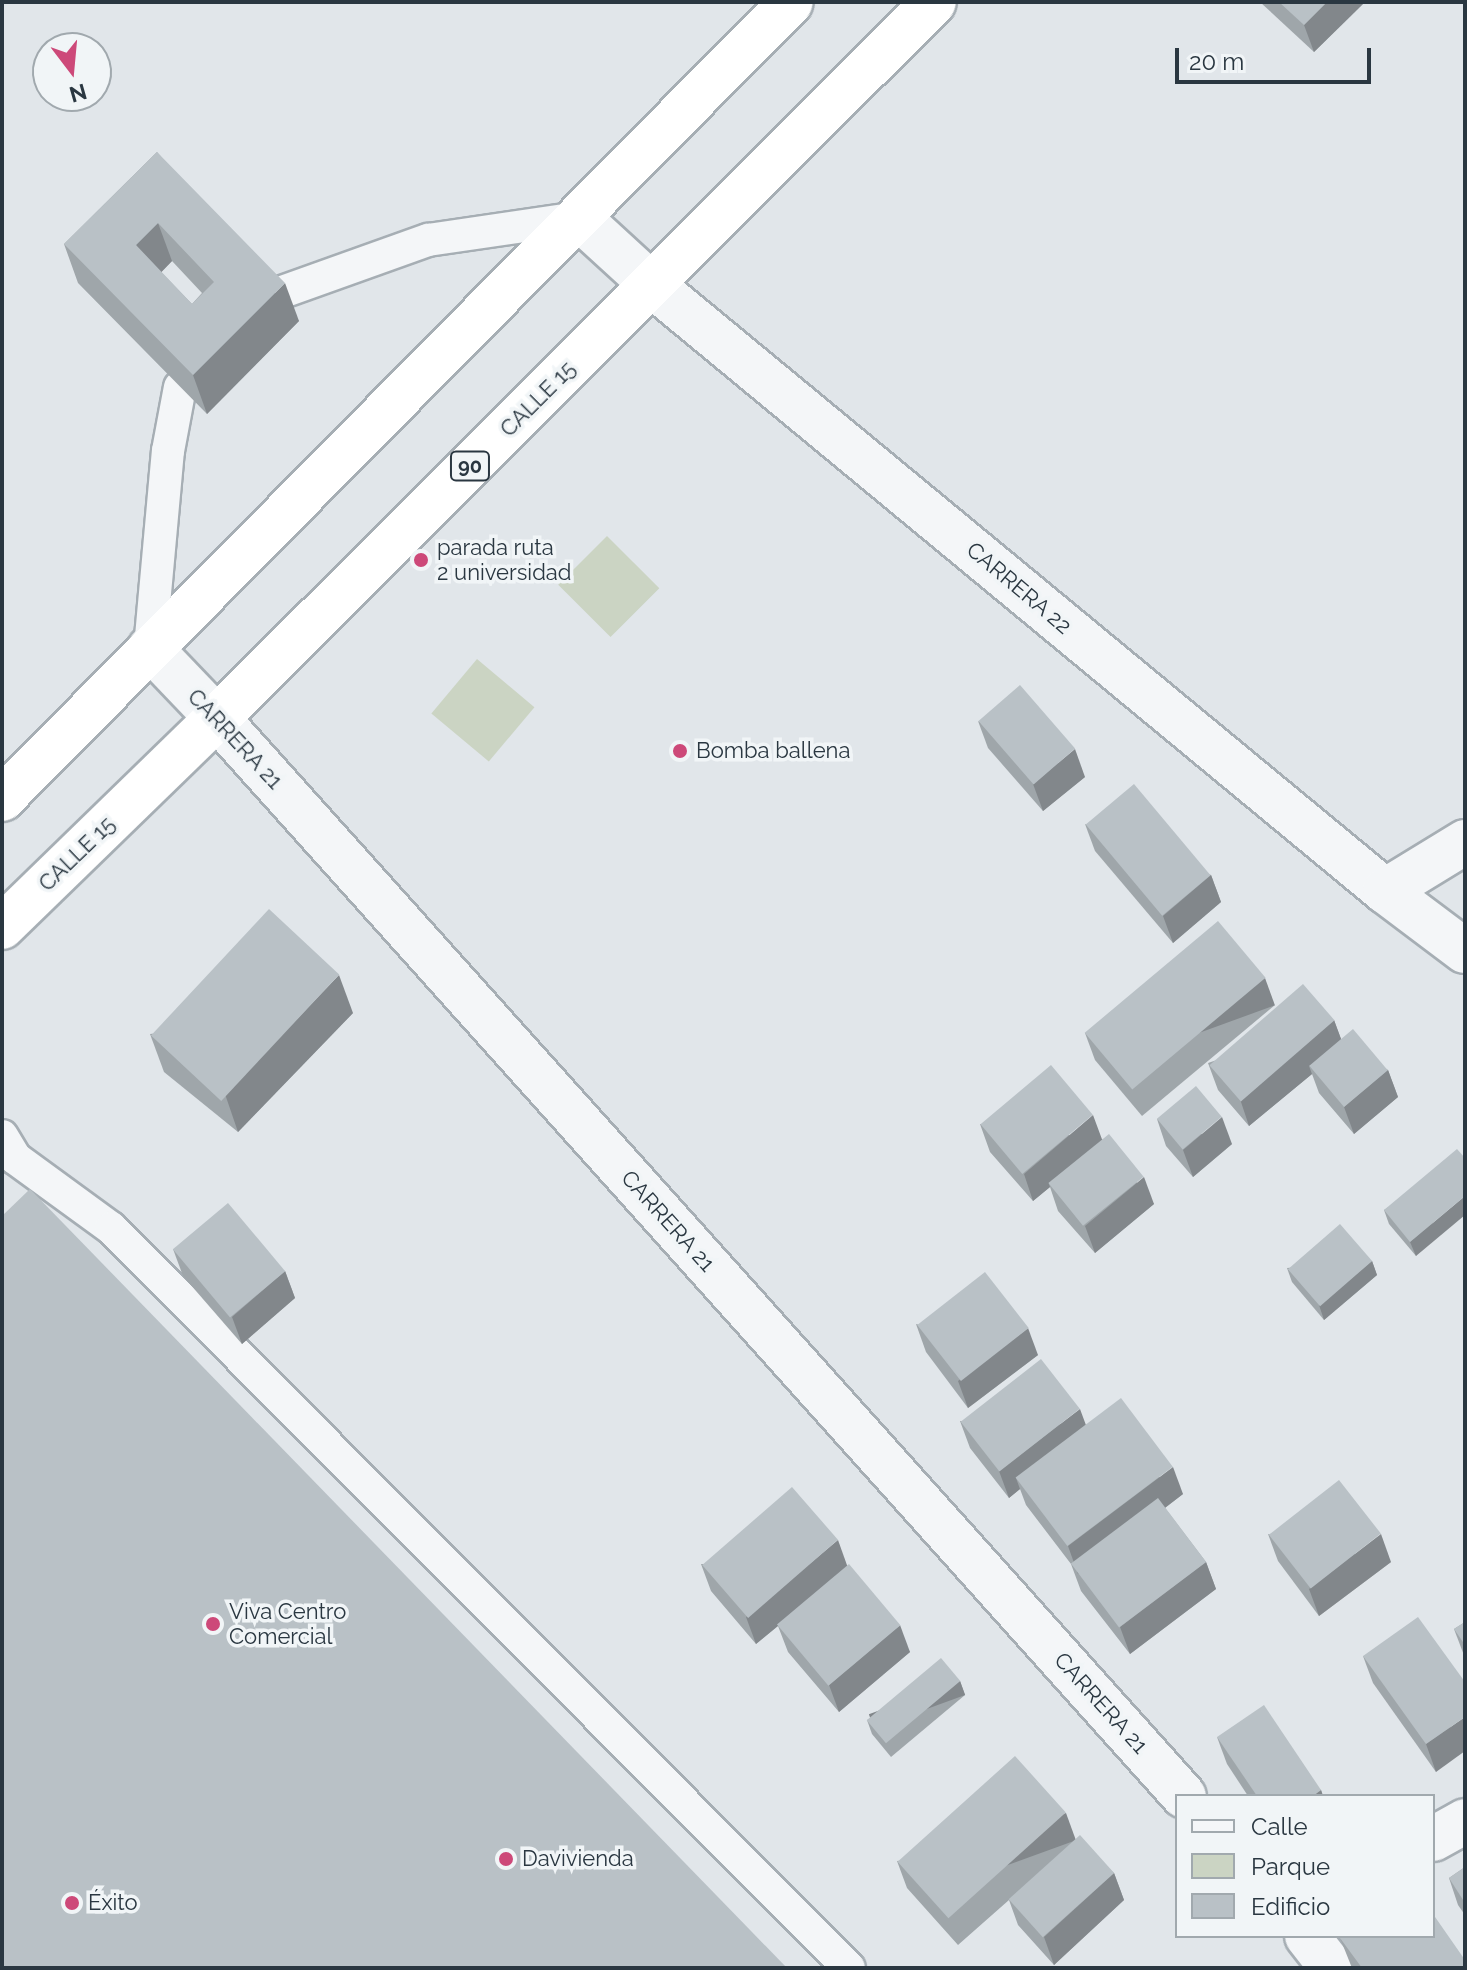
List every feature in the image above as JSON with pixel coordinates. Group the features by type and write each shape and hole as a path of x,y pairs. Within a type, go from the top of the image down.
{"highway":[{"path":"2,799 791,2"},
{"name":"CALLE 15","path":"2,927 217,718 934,2"}],"street":[{"name":"CARRERA 22","path":"579,218 652,285 1385,891 1465,951"},
{"name":"CARRERA 21","path":"150,648 217,718 1182,1794"},
{"path":"1385,891 1465,842"},
{"path":"1435,1838 1465,1821"},
{"path":"1309,1938 1332,1968"}],"lane":[{"path":"274,295 428,240 579,218"},
{"path":"150,648 168,451 180,387"},
{"path":"6,1152 111,1228 849,1968"}],"green space":[{"path":"607,536 659,588 611,637 558,585"},
{"path":"477,659 534,707 489,762 431,713"}],"building":[{"path":"1279,2 1327,2 1304,25"},
{"path":"157,152 285,283 193,375 64,244","holes":["158,223 214,282 192,304 136,245"]},
{"path":"1020,685 1075,748 1034,784 978,721"},
{"path":"1134,784 1210,875 1162,916 1086,824"},
{"path":"269,909 339,974 221,1101 151,1036"},
{"path":"1218,921 1266,978 1132,1090 1085,1033"},
{"path":"1303,984 1334,1020 1241,1102 1209,1065"},
{"path":"1353,1029 1388,1070 1344,1107 1309,1066"},
{"path":"1051,1065 1093,1115 1022,1174 981,1124"},
{"path":"1196,1086 1222,1117 1183,1149 1157,1119"},
{"path":"1109,1134 1144,1177 1083,1226 1048,1183"},
{"path":"1457,1149 1465,1158 1465,1196 1410,1242 1384,1210"},
{"name":"Viva Centro Comercial","path":"30,1189 787,1968 2,1968 2,1216"},
{"path":"228,1203 285,1271 230,1317 173,1249"},
{"path":"1340,1224 1372,1261 1320,1306 1288,1269"},
{"path":"985,1272 1029,1328 961,1381 917,1325"},
{"path":"1041,1359 1080,1409 999,1471 961,1422"},
{"path":"1121,1398 1173,1467 1067,1546 1016,1477"},
{"path":"1339,1480 1381,1534 1311,1588 1269,1535"},
{"path":"792,1487 838,1540 748,1618 702,1565"},
{"path":"1158,1498 1206,1562 1119,1627 1071,1564"},
{"path":"849,1564 900,1625 828,1686 777,1624"},
{"path":"1418,1617 1465,1682 1465,1717 1426,1744 1363,1656"},
{"path":"1465,1622 1465,1645 1454,1629"},
{"path":"941,1658 960,1681 886,1743 867,1720"},
{"path":"1264,1705 1321,1790 1316,1794 1256,1794 1217,1737"},
{"path":"1015,1756 1066,1812 948,1918 898,1862"},
{"path":"1080,1835 1114,1873 1043,1937 1009,1899"},
{"path":"1465,1867 1465,1903 1449,1878"},
{"path":"1435,1917 1465,1960 1465,1968 1362,1968 1340,1938 1435,1938"}],"place":[{"name":"parada ruta 2 universidad","path":"421,560"},
{"name":"Bomba ballena","path":"680,751"},
{"name":"Viva Centro Comercial","path":"213,1624"},
{"name":"Davivienda","path":"506,1859"},
{"name":"Éxito","path":"72,1903"}]}
